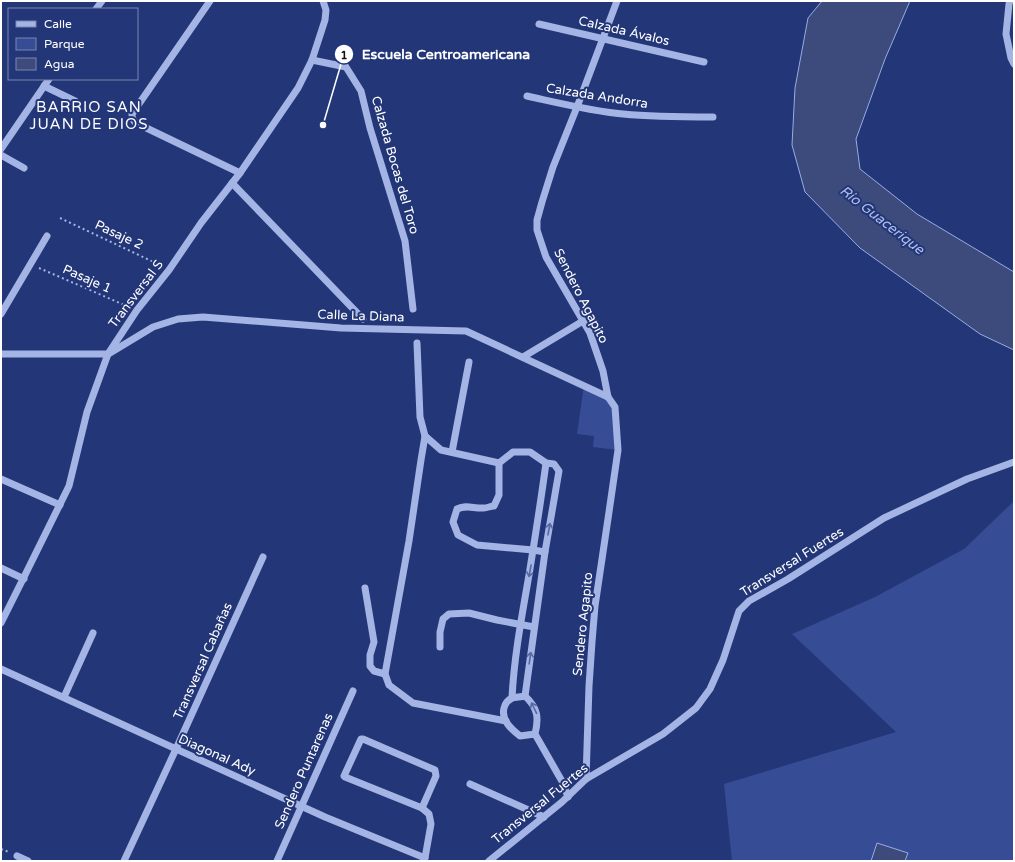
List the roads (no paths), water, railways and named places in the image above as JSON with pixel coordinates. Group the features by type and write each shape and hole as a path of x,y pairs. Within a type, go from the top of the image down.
{"street":[{"path":"210,1 132,114 136,123 240,173"},
{"name":"Transversal S","path":"1,623 69,486 87,412 108,354 137,310 169,270 201,223 240,173 298,88 312,60 325,20 326,10 323,1"},
{"name":"Sendero Agapito","path":"586,779 589,686 593,628 608,512 618,450 615,407 608,397 603,371 590,333 547,260 537,230 537,220 553,167 617,1"},
{"path":"1010,1 1006,34 1011,58 1014,64"},
{"name":"Calzada Ávalos","path":"539,24 704,62"},
{"name":"Calzada Bocas del Toro","path":"312,60 346,67 361,91 370,128 405,241 414,309"},
{"path":"1,148 48,80"},
{"path":"44,86 75,101"},
{"name":"Calzada Andorra","path":"527,96 577,107 622,114 713,117"},
{"path":"1,155 24,168"},
{"path":"232,183 363,319"},
{"path":"1,314 47,236"},
{"name":"Calle La Diana","path":"108,354 153,327 178,319 203,317 341,328 466,331 608,397"},
{"path":"523,357 583,322"},
{"path":"417,343 420,417 425,436 409,541 385,674 389,685 413,703 506,722"},
{"path":"1,354 108,354"},
{"path":"452,452 469,362"},
{"path":"425,436 441,450 499,463"},
{"path":"499,463 513,452 530,452 546,463 554,464 559,471 545,552 525,696"},
{"name":"Transversal Fuertes","path":"489,861 544,817 586,779 663,734 696,708 710,688 723,660 739,611 749,601 788,579 884,518 967,479 1014,462"},
{"path":"499,463 499,495 494,506 484,508 472,506 460,507 457,509 453,522 458,535 477,545 545,552"},
{"path":"512,698 520,624 546,463"},
{"path":"1,479 60,505"},
{"name":"Transversal Cabañas","path":"124,861 262,557"},
{"path":"1,568 24,579"},
{"path":"365,588 374,642 370,655 370,666 374,672 385,674"},
{"path":"440,647 440,632 443,619 449,614 469,613 534,627"},
{"path":"64,697 94,633"},
{"name":"Diagonal Ady","path":"1,669 325,817 424,860"},
{"name":"Sendero Puntarenas","path":"277,861 353,691"},
{"path":"525,696 512,698 505,704 503,712 506,722 520,736 535,734"},
{"path":"525,696 531,702 536,712 538,723 535,734 563,783 568,796"},
{"path":"422,808 436,776 435,770 361,739 344,776 345,778 422,808 429,814 431,824 424,860"},
{"path":"470,784 544,817"},
{"path":"17,856 28,861"}],"water":[{"name":"Río Guacerique","path":"822,1 910,1 885,59 856,139 860,169 917,214 1014,272 1014,350 980,334 860,248 805,192 792,145 795,88 808,18"},
{"path":"877,843 908,853 905,861 871,861"}],"place":[{"name":"Escuela Centroamericana","path":"323,125"}],"district":[{"name":"BARRIO SAN JUAN DE DIOS","path":"89,116"}]}
